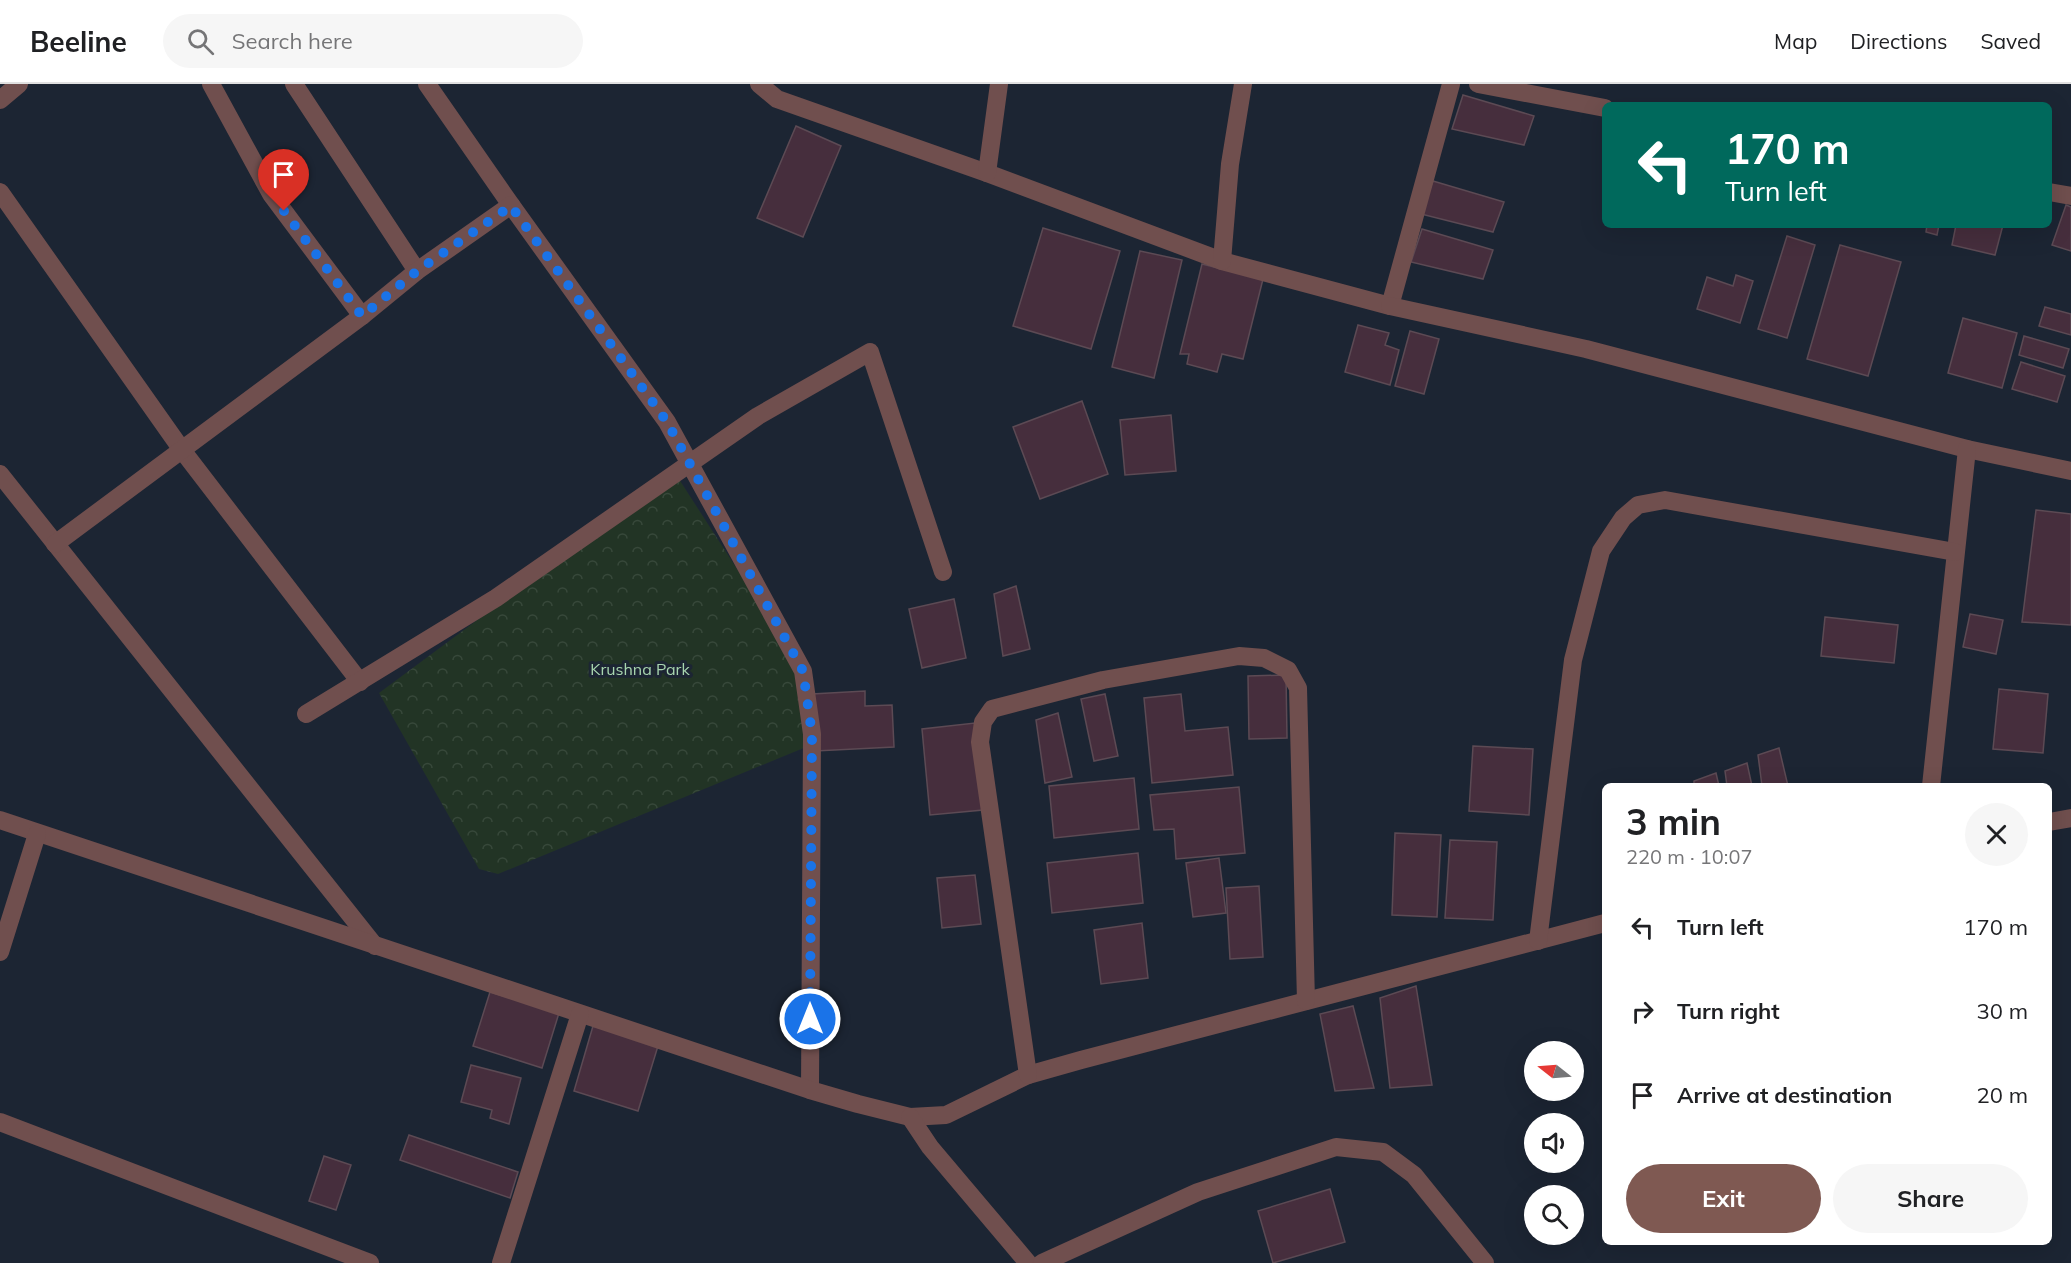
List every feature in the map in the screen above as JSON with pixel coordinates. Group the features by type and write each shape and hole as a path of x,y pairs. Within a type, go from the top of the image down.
{"street":[{"path":"0,100 19,84"},
{"path":"211,84 271,194 362,316"},
{"path":"294,84 417,271"},
{"path":"427,84 511,206 667,422 803,671 812,734 810,1090"},
{"path":"759,84 777,99 987,173 1222,261 1390,306 1586,349 1967,449 2071,471"},
{"path":"987,173 999,84"},
{"path":"1222,261 1230,164 1243,84"},
{"path":"1390,306 1451,84"},
{"path":"1478,84 1602,107"},
{"path":"0,192 182,450 360,682"},
{"path":"2052,193 2071,196"},
{"path":"55,544 362,316 417,271 511,206"},
{"path":"306,714 496,598 758,416 870,352 944,572"},
{"path":"1930,783 1967,449"},
{"path":"0,474 375,945"},
{"path":"1538,941 1573,660 1601,551 1623,518 1638,505 1665,500 1955,552"},
{"path":"1028,1075 980,742 983,722 992,709 1103,680 1239,656 1264,658 1288,670 1298,688 1306,1001"},
{"path":"2052,821 2071,818"},
{"path":"0,820 810,1090 910,1117 946,1115 1028,1075 1602,924"},
{"path":"0,952 37,834"},
{"path":"501,1263 580,1014"},
{"path":"910,1117 930,1147 1028,1263"},
{"path":"0,1122 370,1263"},
{"path":"1042,1263 1198,1192 1336,1147 1383,1152 1414,1175 1485,1263"}],"green space":[{"name":"Krushna Park","path":"675,473 803,671 811,745 498,874 479,869 379,693"}],"building":[{"path":"1463,95 1534,116 1524,145 1452,129"},
{"path":"796,126 841,146 803,237 757,218"},
{"path":"1433,181 1504,202 1493,232 1421,214"},
{"path":"2066,205 2071,207 2071,251 2052,245"},
{"path":"1043,228 1120,251 1091,349 1013,326"},
{"path":"1927,228 1938,228 1937,235 1926,232"},
{"path":"1955,228 2002,228 1995,255 1952,245"},
{"path":"1422,229 1493,250 1483,279 1411,262"},
{"path":"1787,236 1815,245 1787,338 1758,329"},
{"path":"1840,245 1901,262 1868,376 1807,359"},
{"path":"1140,251 1182,260 1154,378 1112,367"},
{"path":"1202,264 1263,279 1243,359 1222,354 1217,372 1187,364 1189,354 1180,354"},
{"path":"1736,275 1753,281 1740,323 1697,309 1707,277 1733,286"},
{"path":"2045,307 2071,314 2071,335 2039,326"},
{"path":"1963,318 2017,333 2002,388 1948,373"},
{"path":"1358,325 1389,333 1385,345 1399,350 1390,385 1345,372"},
{"path":"1410,331 1439,339 1424,394 1395,386"},
{"path":"2024,336 2069,349 2063,368 2019,355"},
{"path":"2021,362 2065,376 2057,402 2012,389"},
{"path":"1082,401 1108,474 1040,499 1013,427"},
{"path":"1171,415 1176,471 1125,475 1120,420"},
{"path":"2036,510 2071,514 2071,625 2022,622"},
{"path":"1016,586 1030,649 1003,656 994,594"},
{"path":"954,599 966,658 922,668 909,609"},
{"path":"1970,614 2003,620 1996,654 1963,647"},
{"path":"1825,617 1898,625 1894,663 1821,656"},
{"path":"1286,675 1287,738 1249,739 1248,676"},
{"path":"1999,689 2048,694 2043,753 1993,749"},
{"path":"865,691 865,706 892,705 894,747 815,751 812,694"},
{"path":"1105,694 1118,756 1094,761 1081,699"},
{"path":"1181,694 1185,731 1228,727 1233,775 1152,783 1144,698"},
{"path":"1058,713 1072,777 1045,783 1036,720"},
{"path":"975,723 983,810 930,815 922,729"},
{"path":"1473,746 1533,749 1529,815 1469,811"},
{"path":"1779,748 1787,783 1762,783 1758,755"},
{"path":"1747,763 1751,783 1727,783 1725,771"},
{"path":"1716,773 1718,783 1694,783 1694,781"},
{"path":"1134,778 1139,829 1054,838 1049,786"},
{"path":"1239,787 1245,853 1176,859 1174,829 1154,830 1150,795"},
{"path":"1395,833 1441,835 1437,917 1392,915"},
{"path":"1450,840 1497,842 1493,920 1445,918"},
{"path":"1138,853 1143,903 1052,913 1047,863"},
{"path":"1219,858 1226,913 1193,917 1186,863"},
{"path":"975,875 981,924 942,928 937,878"},
{"path":"1259,886 1263,957 1230,959 1226,888"},
{"path":"1142,923 1148,978 1101,984 1094,930"},
{"path":"1416,986 1432,1085 1390,1088 1380,998"},
{"path":"490,992 559,1013 542,1068 473,1046"},
{"path":"1353,1006 1374,1088 1335,1091 1320,1014"},
{"path":"593,1026 658,1046 638,1111 574,1091"},
{"path":"471,1065 521,1078 509,1124 490,1118 492,1110 461,1102"},
{"path":"409,1135 518,1172 510,1198 400,1160"},
{"path":"324,1156 351,1165 336,1210 309,1201"},
{"path":"1330,1189 1345,1242 1273,1263 1258,1211"}],"route":[{"path":"284,211 362,316 417,271 511,206 667,422 803,671 812,734 810,1019"}]}
